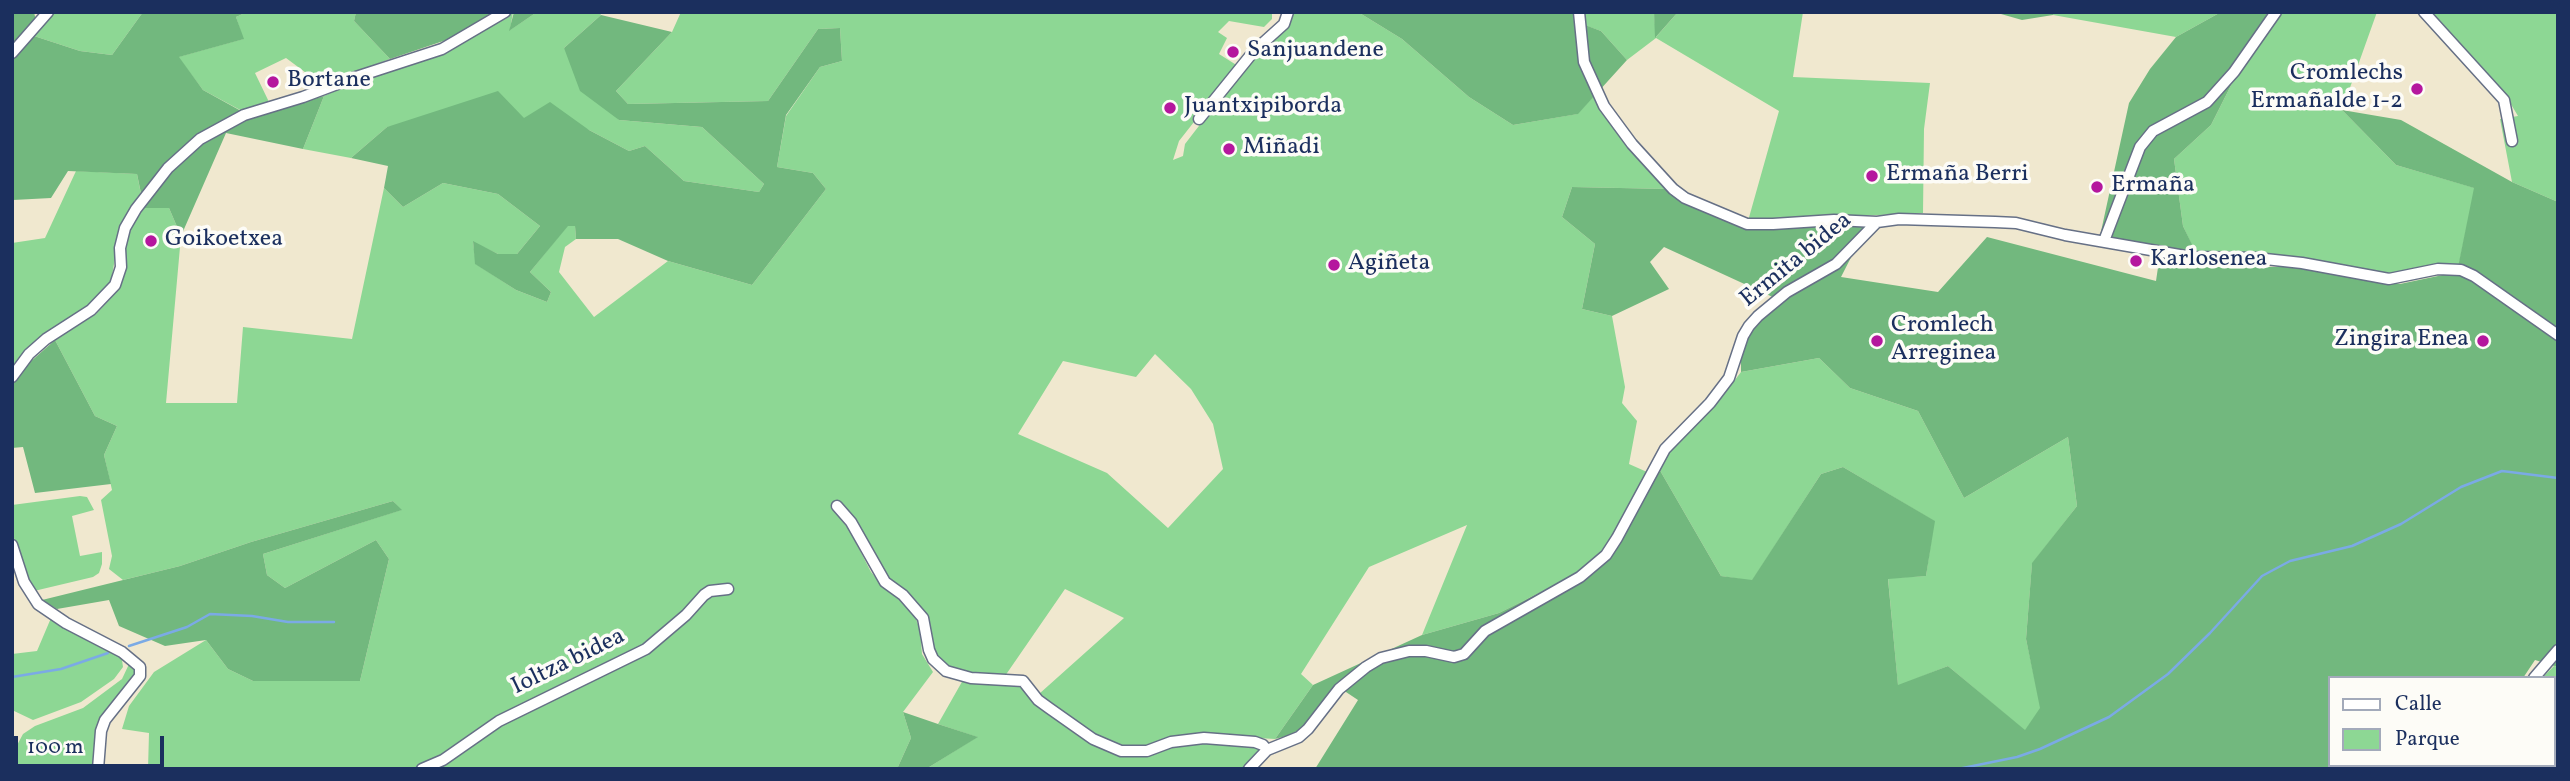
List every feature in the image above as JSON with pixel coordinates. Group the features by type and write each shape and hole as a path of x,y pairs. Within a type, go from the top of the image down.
{"street":[{"path":"12,53 48,12"},
{"path":"12,377 29,354 46,339 91,310 115,285 121,267 120,248 125,228 136,209 168,168 200,139 244,115 442,49 505,12"},
{"path":"1199,119 1254,51 1284,23 1288,12"},
{"name":"Ermita bidea","path":"1579,12 1584,62 1604,106 1632,144 1672,189 1685,198 1747,224 1834,220 2016,223 2065,235 2191,257 2256,258 2302,263 2389,279 2438,269 2461,270 2474,276 2558,335"},
{"path":"2104,241 2131,166 2144,142 2153,131 2207,102 2234,72 2276,12"},
{"path":"2424,12 2504,100 2512,141"},
{"name":"Ermita bidea","path":"1267,750 1298,737 1308,729 1339,689 1366,667 1381,659 1409,651 1426,651 1454,657 1464,654 1485,631 1580,576 1606,555 1665,449 1710,403 1730,378 1743,336 1754,321 1787,292 1836,264 1877,222"},
{"path":"837,506 850,522 879,574 914,605 923,618 929,650 933,659 946,671 971,678 1023,681 1038,700 1093,740 1121,751 1147,751 1171,742 1204,738 1255,742 1267,750 1248,769"},
{"path":"12,545 24,582 38,604 122,652 141,667 140,677 105,720 101,731 98,769"},
{"name":"Ioltza bidea","path":"422,769 443,760 499,721 646,649 686,615 704,595 710,591 728,589"},
{"path":"2536,676 2558,650"}],"green space":[{"path":"12,12 34,12 36,21 12,48"},
{"path":"52,12 143,12 112,55 80,51 31,35"},
{"path":"143,12 247,12 236,17 244,39 179,57 203,90 252,117 324,96 303,149 226,133 181,236 169,208 144,208 137,174 68,171 51,198 13,200 12,243 12,56 31,35 80,51 112,55"},
{"path":"247,12 356,12 354,21 390,59 321,84 286,58 255,73 269,102 242,111 203,90 178,57 243,39 236,17"},
{"path":"356,12 497,12 464,34 390,59 354,21"},
{"path":"513,12 510,30 537,12 599,12 601,15 564,48 619,120 702,127 764,184 759,192 684,181 645,146 629,151 589,130 524,118 387,127 351,158 303,149 324,96 360,79 447,51"},
{"path":"514,12 537,12 509,31"},
{"path":"681,12 1272,12 1272,19 1264,27 1229,21 1218,32 1227,38 1219,54 1238,66 1179,141 1173,160 1183,156 1185,144 1258,51 1287,27 1291,12 1358,12 1402,39 1469,97 1513,125 1577,114 1593,97 1627,144 1668,189 1572,187 1562,217 1595,244 1582,309 1612,316 1625,387 1622,403 1637,421 1629,464 1647,472 1611,542 1579,573 1499,613 1422,635 1467,525 1369,567 1301,674 1313,685 1275,739 1181,736 1145,748 1129,748 1095,736 1039,694 1124,618 1065,589 1005,676 969,675 944,665 933,654 931,629 926,617 915,602 886,577 859,528 844,508 835,511 850,531 871,572 905,604 916,619 922,654 933,672 903,712 911,738 897,769 430,769 448,761 500,723 639,656 680,626 707,596 728,592 729,586 721,584 707,589 660,634 639,648 495,719 442,757 414,769 148,769 149,733 122,729 129,706 154,672 206,640 228,669 253,681 360,681 389,559 376,540 285,588 267,575 263,554 401,510 393,501 251,542 180,566 123,580 109,569 112,556 101,500 112,490 104,455 117,426 95,416 55,340 96,314 110,299 120,284 129,230 144,208 169,208 181,236 166,403 237,403 243,327 352,339 384,188 403,207 443,183 498,194 540,226 517,254 498,254 473,242 476,264 516,290 547,302 551,292 530,272 567,226 575,226 576,239 565,247 559,272 594,317 668,261 752,285 826,189 813,173 777,167 786,116 820,67 842,61 840,28 818,29 768,101 628,104 616,91 672,32","holes":["1155,354 1191,389 1213,424 1223,469 1168,528 1107,473 1018,434 1063,361 1136,377"]},
{"path":"1358,12 1576,12 1577,22 1601,31 1627,60 1578,114 1513,125 1469,97 1402,39"},
{"path":"1584,12 1654,12 1656,37 1678,12 1803,12 1793,77 1930,83 1924,129 1923,213 1748,221 1779,111 1656,38 1627,60 1601,31 1584,25"},
{"path":"1654,12 1678,12 1655,38"},
{"path":"1994,12 2056,12 2053,15 2022,20"},
{"path":"2056,12 2221,12 2176,37 2053,15"},
{"path":"2221,12 2268,12 2211,125 2174,159 2183,226 2203,267 2296,267 2400,284 2457,272 2474,188 2396,165 2342,110 2401,120 2512,182 2558,202 2558,667 2535,660 2524,676 2328,676 2328,767 2462,767 2461,769 1315,769 1358,700 1337,686 1309,724 1290,735 1275,739 1313,685 1422,635 1499,613 1579,573 1611,542 1658,467 1721,576 1752,580 1821,474 1843,467 1935,521 1926,576 1888,579 1898,685 1948,666 2025,730 2040,708 2026,639 2032,563 2077,506 2068,437 1964,498 1918,411 1850,388 1819,358 1741,372 1741,337 1777,299 1664,247 1650,262 1669,289 1612,316 1582,309 1595,244 1562,217 1572,187 1668,189 1745,228 1867,226 1841,277 1938,292 1987,237 2156,281 2161,247 2100,236 2129,103 2150,69 2176,37"},
{"path":"2268,12 2377,12 2342,110 2396,165 2475,188 2459,264 2434,265 2405,274 2381,274 2246,252 2195,252 2183,226 2174,159 2211,125"},
{"path":"2429,12 2558,12 2558,202 2512,182 2500,119 2518,116 2506,96"},
{"path":"601,15 672,32 616,91 628,104 768,101 818,29 840,28 842,61 820,67 786,115 777,167 813,173 826,189 752,285 668,261 618,239 576,239 575,226 568,226 530,272 551,292 547,302 516,290 475,264 473,241 498,254 517,254 540,226 498,194 443,183 403,207 384,188 388,166 351,158 387,127 498,91 524,118 550,102 589,130 629,151 645,146 684,181 759,192 764,184 702,127 619,120 580,91 564,48"},
{"path":"76,171 137,174 141,194 120,228 111,282 102,295 14,366 12,243 45,238"},
{"path":"55,340 95,416 117,426 104,455 111,484 35,493 23,447 12,448 12,374 19,376 29,363"},
{"path":"1819,358 1850,388 1918,411 1964,498 2068,437 2077,506 2032,564 2026,639 2041,708 2025,731 1948,666 1898,686 1888,578 1926,576 1934,521 1843,467 1821,474 1752,581 1721,576 1658,467 1685,432 1715,406 1741,372"},
{"path":"87,497 94,510 72,516 80,556 102,552 99,573 93,577 34,591 23,570 12,531 12,505"},
{"path":"393,501 402,510 263,554 267,575 285,588 376,540 389,559 360,681 253,681 228,669 206,640 165,646 119,626 109,600 57,609 42,600 180,566 251,542"},
{"path":"51,618 117,654 123,667 114,679 81,702 33,720 12,710 12,654 37,651"},
{"path":"130,662 136,667 137,673 98,731 94,769 14,769 15,749 23,734 35,726 83,708 122,679"},
{"path":"2554,666 2558,667 2558,769 2461,769 2556,767 2556,676 2544,676"},
{"path":"963,680 1021,686 1111,751 1200,741 1252,746 1259,751 1242,769 926,769 977,737 938,724"},
{"path":"903,712 978,737 926,769 897,769 911,738"}],"waterway":[{"path":"1958,769 2017,757 2109,717 2168,674 2262,576 2290,561 2352,546 2401,524 2461,487 2502,471 2558,478"},
{"path":"129,646 187,627 210,614 252,616 288,622 334,622"},
{"path":"12,677 61,669 108,653"}],"place":[{"name":"Sanjuandene","path":"1233,52"},
{"name":"Bortane","path":"273,82"},
{"name":"Cromlechs Ermañalde 1-2","path":"2417,89"},
{"name":"Juantxipiborda","path":"1170,108"},
{"name":"Miñadi","path":"1229,149"},
{"name":"Ermaña Berri","path":"1872,176"},
{"name":"Ermaña","path":"2097,187"},
{"name":"Goikoetxea","path":"151,241"},
{"name":"Karlosenea","path":"2136,261"},
{"name":"Agiñeta","path":"1334,265"},
{"name":"Cromlech Arreginea","path":"1877,341"},
{"name":"Zingira Enea","path":"2483,341"}]}
